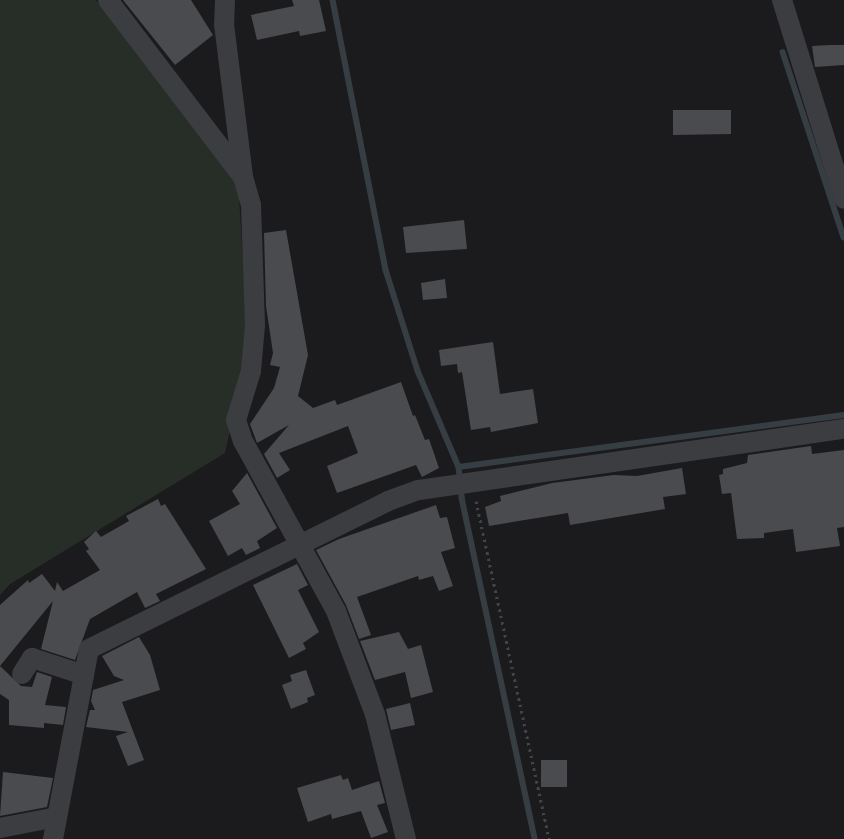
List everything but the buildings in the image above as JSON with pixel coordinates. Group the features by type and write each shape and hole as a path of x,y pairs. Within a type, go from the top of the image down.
{"street":[{"path":"108,0 244,177"},
{"path":"225,0 224,24 244,177 250,205 255,325 250,371 236,420 243,441 336,611 375,714 406,839"},
{"path":"782,0 844,199"},
{"path":"53,839 89,649 388,501 463,482 844,428"},
{"path":"22,674 32,658 84,675"},
{"path":"0,828 57,817"}],"path":[{"path":"463,482 549,839"}],"shaded area":[{"path":"0,0 96,0 238,179 248,348 225,453 10,584 0,595"}],"waterway":[{"path":"333,0 386,270 418,371 459,467 462,498 535,839"},
{"path":"783,52 844,237"},
{"path":"459,467 844,415"}]}
